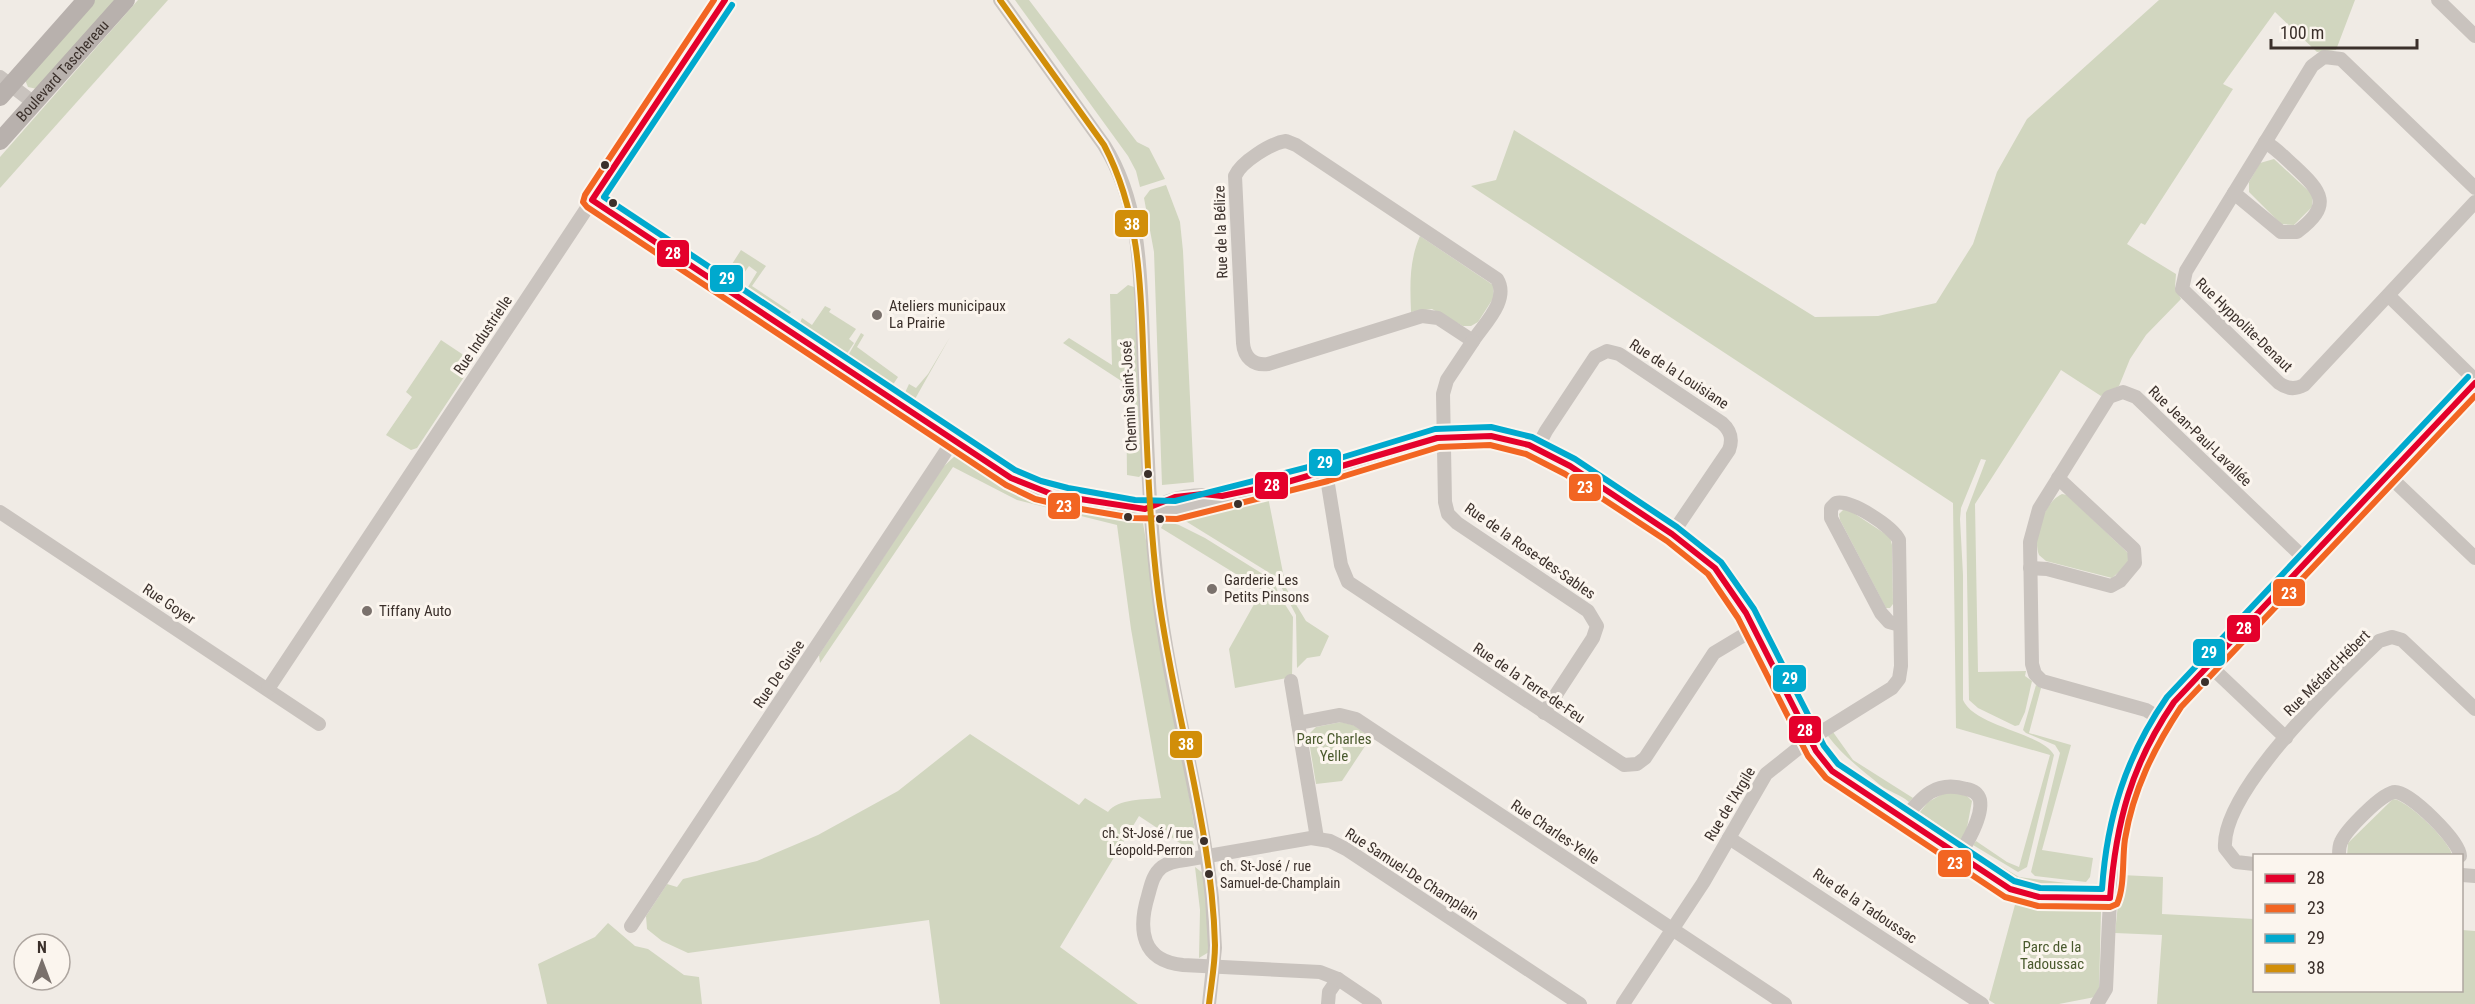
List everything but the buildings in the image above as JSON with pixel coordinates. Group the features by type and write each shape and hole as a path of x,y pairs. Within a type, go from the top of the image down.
{"main road":[{"name":"Boulevard Taschereau","path":"0,141 126,0"},
{"name":"Boulevard Taschereau","path":"4,86 79,2"}],"street":[{"name":"Rue Industrielle","path":"268,689 725,0"},
{"name":"Chemin Saint-José","path":"1000,0 1104,145 1118,169 1129,200 1136,235 1140,277 1150,509 1162,625 1206,856 1214,919 1214,966 1209,1004"},
{"path":"2438,0 2475,36"},
{"name":"Rue Hyppolite-Denaut","path":"2475,188 2349,67 2333,56 2319,58 2183,276 2182,289 2283,386 2292,389 2304,385 2475,202"},
{"path":"4,86 34,103"},
{"name":"Rue de la Bélize","path":"1443,437 1445,387 1500,300 1501,285 1493,276 1292,142 1275,144 1237,172 1235,188 1243,343 1245,354 1253,362 1268,364 1422,316 1438,318 1473,341"},
{"path":"2234,193 2281,232 2297,232 2318,212 2321,203 2317,189 2265,142"},
{"path":"592,200 1011,477 1038,490 1134,509 1176,510 1204,504 1222,496 1326,472 1389,451 1443,437 1491,436 1537,448 1672,534 1701,555 1721,575 1754,629 1819,756 1832,771 2003,885 2024,894 2110,898"},
{"path":"2100,1001 2106,989 2113,854 2121,808 2137,764 2161,719 2208,664 2475,382 2389,296"},
{"name":"Rue de la Louisiane","path":"1537,448 1595,357 1607,351 1619,354 1722,423 1730,432 1732,441 1729,450 1672,534"},
{"name":"Rue Jean-Paul-Lavallée","path":"2161,719 2146,710 2038,678 2032,664 2030,568 2033,524 2105,401 2113,394 2128,393 2306,560"},
{"name":"Rue de la Rose-des-Sables","path":"1443,437 1444,502 1452,519 1588,611 1596,620 1593,638 1544,713"},
{"name":"Rue De Guise","path":"631,926 954,439"},
{"name":"Rue de la Terre-de-Feu","path":"1326,472 1341,565 1348,582 1620,764 1637,764 1645,758 1714,653 1754,629"},
{"path":"2388,475 2472,550"},
{"path":"2030,568 2047,569 2111,586 2120,581 2135,563 2134,549 2058,478"},
{"name":"Rue de l'Argile","path":"1623,1004 1703,883 1766,774 1810,739 1896,684 1900,674 1900,625 1897,536 1851,503 1836,502 1831,508 1831,518 1881,613 1889,622 1900,625"},
{"name":"Rue Goyer","path":"0,512 319,724"},
{"name":"Rue Médard-Hébert","path":"2253,864 2241,863 2229,856 2225,848 2226,833 2245,789 2286,738 2375,645 2387,638 2397,638 2406,643 2475,709"},
{"name":"Rue Médard-Hébert","path":"2208,664 2286,738"},
{"path":"1291,681 1317,838"},
{"name":"Rue Charles-Yelle","path":"1298,723 1340,715 1356,719 1785,1004"},
{"path":"1904,819 1919,801 1941,786 1953,785 1974,792 1979,798 1980,806 1972,835 1958,856"},
{"path":"2338,854 2345,836 2381,797 2393,792 2408,796 2456,843 2460,854"},
{"name":"Rue Samuel-De Champlain","path":"1214,966 1175,964 1164,961 1149,947 1142,926 1148,895 1158,871 1171,863 1317,838 1346,849 1580,1004"},
{"name":"Rue de la Tadoussac","path":"1729,838 1982,1004"},
{"path":"1214,966 1314,971 1338,979 1375,1004"},
{"path":"1328,1004 1329,992 1338,979"}],"green space":[{"path":"94,0 118,0 37,89 28,87 25,80"},
{"path":"138,0 168,0 0,188 0,157"},
{"path":"1015,0 1029,0 1137,142 1149,148 1165,179 1140,187 1136,171 1128,156"},
{"path":"2159,0 2355,0 2336,50 2317,52 2275,12 2223,84 2233,89 2145,225 2141,223 2127,244 2176,274 2175,287 2181,299 2146,335 2130,359 2119,386 2101,396 2061,370 1975,504 1978,672 2026,671 2025,676 2032,681 2025,712 2019,725 2015,726 1978,708 1969,700 1966,513 1986,460 1981,459 1961,508 1963,700 1981,717 2037,741 2054,755 2027,867 2018,872 1973,845 1976,841 2007,862 2019,867 2050,755 1956,728 1953,503 1471,186 1496,180 1514,130 1815,317 1878,316 1936,303 1973,244 1997,172 2027,119"},
{"path":"2274,159 2313,195 2312,207 2294,225 2281,224 2249,192 2249,182 2260,163"},
{"path":"1166,185 1180,222 1183,251 1194,482 1162,485 1154,252 1144,198 1150,190"},
{"path":"1420,236 1493,285 1494,297 1478,322 1471,326 1463,326 1432,309 1411,312 1412,264"},
{"path":"741,250 766,266 752,286 791,312 786,317 745,292 757,272 749,266 735,286 723,278"},
{"path":"1128,285 1134,287 1142,474 1139,477 1127,475 1126,384 1063,343 1069,338 1112,365 1110,294 1117,294"},
{"path":"825,306 831,309 829,312 856,329 849,339 854,343 844,358 798,328 802,318 812,325"},
{"path":"861,333 864,335 857,347 898,377 892,386 888,387 846,359"},
{"path":"950,337 915,399 946,419 941,422 903,397 909,384 916,388 928,374"},
{"path":"441,340 474,362 417,448 411,450 386,435 412,397 406,392"},
{"path":"956,455 964,456 1013,488 1037,498 1135,517 1143,523 1194,825 1195,832 1190,834 1194,845 1192,851 1139,816 1060,947 1138,1004 940,1004 929,920 688,953 662,941 647,929 646,916 667,884 677,887 683,879 757,861 818,835 898,791 970,734 1079,805 1085,798 1108,812 1112,807 1125,802 1161,798 1131,629 1117,525 1017,500 953,467 820,663 819,655 943,467"},
{"path":"2062,494 2067,495 2129,554 2128,564 2112,578 2046,561 2039,555 2037,539 2041,521 2050,504"},
{"path":"1268,497 1286,588 1306,621 1329,636 1320,656 1307,658 1297,668 1296,615 1276,577 1187,522 1169,518"},
{"path":"1844,509 1890,537 1893,604 1890,608 1886,608 1840,520 1839,514"},
{"path":"1165,521 1205,538 1274,581 1279,595 1293,617 1292,677 1235,688 1229,649 1262,590 1161,528"},
{"path":"2036,685 2041,688 2029,733 2071,745 2042,850 2093,858 2090,877 2086,882 2035,876 2031,872 2060,753 2055,745 2026,733 2023,730"},
{"name":"Parc Charles Yelle","path":"1341,722 1353,725 1371,737 1342,781 1316,784 1308,735 1316,727"},
{"path":"1833,732 1853,760 1913,798 1909,802 1866,774 1828,736"},
{"path":"1948,791 1967,796 1972,801 1966,833 1960,840 1920,812 1928,802"},
{"path":"2393,799 2408,806 2437,832 2451,854 2347,854 2348,843"},
{"path":"1972,849 2019,877 2090,886 2095,891 2024,884 1973,858"},
{"path":"1195,867 1204,874 1209,952 1199,958 1200,910"},
{"path":"2121,875 2163,877 2162,914 2253,919 2253,992 2463,992 2463,930 2475,931 2475,1004 2157,1004 2162,935 2115,933"},
{"name":"Parc de la Tadoussac","path":"2016,901 2049,907 2092,906 2101,911 2099,990 2095,997 2059,1004 1995,1004 1989,1000"},
{"path":"608,923 635,946 648,949 684,975 699,977 702,1004 547,1004 538,964 595,937"}],"transit line":[{"name":"23","path":"714,0 585,195 583,202 587,207 1006,485 1035,499 1133,518 1177,519 1328,481 1439,447 1490,445 1526,454 1565,474 1667,541 1708,574 1738,618 1808,756 1826,778 2005,897 2038,906 2110,907 2117,904 2122,881 2125,839 2133,803 2146,770 2181,707 2475,396"},
{"name":"28","path":"725,0 592,200 1011,478 1054,495 1145,509 1175,497 1203,494 1222,496 1284,483 1437,438 1491,436 1529,445 1570,466 1672,534 1715,568 1746,613 1816,751 1832,771 2010,889 2039,897 2110,898 2116,844 2128,795 2147,749 2174,702 2475,383"},
{"name":"38","path":"1000,0 1104,145 1117,172 1133,228 1142,315 1152,538 1158,592 1200,812 1212,901 1215,952 1209,1004"},
{"name":"29","path":"732,5 604,197 1015,470 1041,481 1068,488 1135,500 1175,501 1324,463 1435,429 1491,427 1532,437 1575,459 1677,527 1721,562 1754,609 1824,746 1838,764 2014,881 2040,888 2102,889 2108,837 2121,788 2140,742 2167,697 2468,377"}],"place":[{"name":"Ateliers municipaux La Prairie","path":"877,315"},
{"name":"Garderie Les Petits Pinsons","path":"1212,589"},
{"name":"Tiffany Auto","path":"367,611"},
{"name":"ch. St-José / rue Léopold-Perron","path":"1204,841"},
{"name":"ch. St-José / rue Samuel-de-Champlain","path":"1209,874"}]}
